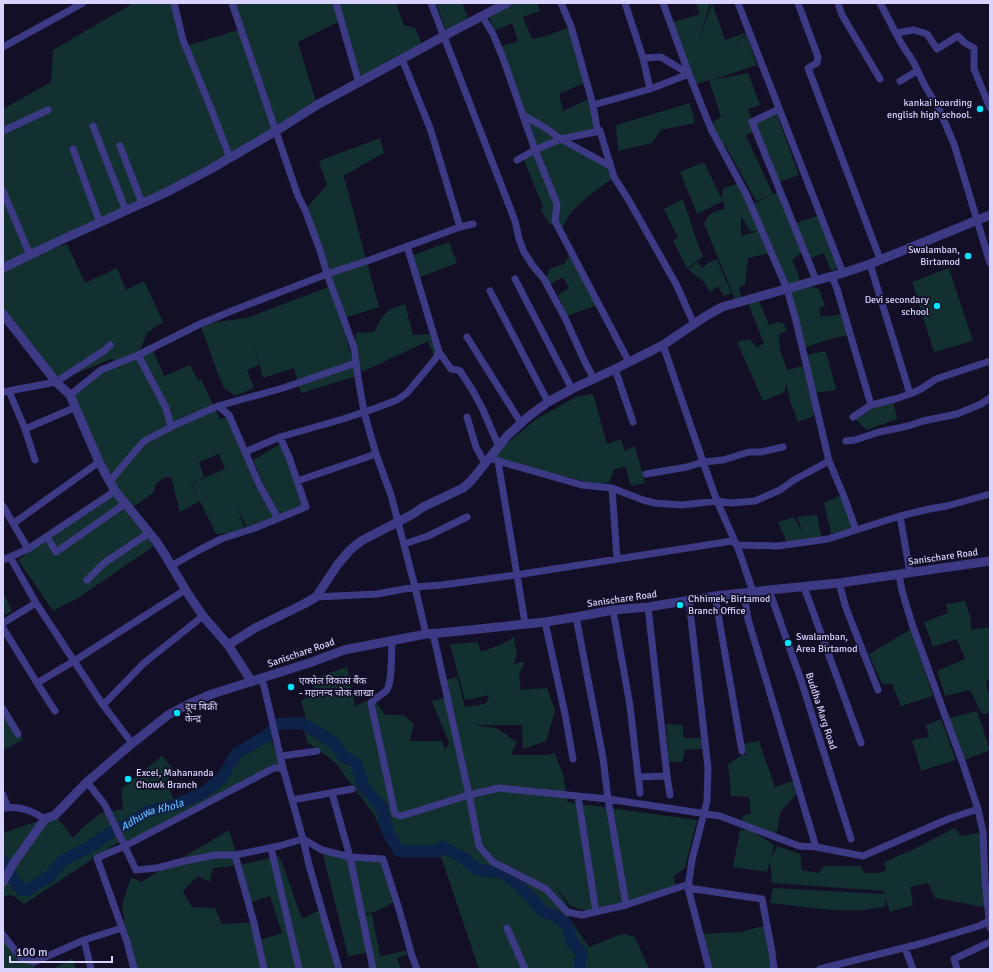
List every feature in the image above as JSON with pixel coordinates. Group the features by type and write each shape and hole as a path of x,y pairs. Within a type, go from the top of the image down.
{"street":[{"path":"3,47 83,3"},
{"path":"174,3 183,40 230,158"},
{"path":"232,3 298,196 305,210 320,250 327,274 354,348 364,412 390,495 430,634 469,795 478,846 493,862 546,889 567,912 582,915 626,905 688,886 762,900 774,969"},
{"path":"336,3 360,83"},
{"path":"431,3 527,259 544,279 565,318 594,379"},
{"path":"3,268 202,174 276,132 348,88 360,83 507,3"},
{"path":"561,3 571,26 597,128 600,131 614,177 628,199 678,289 694,324"},
{"path":"625,3 643,58 650,89"},
{"path":"662,3 711,129 746,194 787,289 829,461 844,494 856,530"},
{"path":"738,3 843,273"},
{"path":"798,3 818,57 817,63 808,68 880,259"},
{"path":"838,3 842,15 880,79"},
{"path":"880,3 939,110 954,144 990,263"},
{"path":"482,16 493,34 504,61 535,150 558,204 556,221 629,362"},
{"path":"896,33 914,30 927,34 937,49 958,36 964,43 974,48 974,69 990,108"},
{"path":"643,58 661,57 689,74"},
{"path":"402,59 430,128 460,228"},
{"path":"900,81 917,71"},
{"path":"592,105 650,89 689,74"},
{"path":"779,109 752,122 816,280"},
{"path":"3,131 48,110"},
{"path":"523,115 544,126 561,139 610,166"},
{"path":"93,126 126,211"},
{"path":"518,160 535,150 561,139 600,131"},
{"path":"120,146 142,203"},
{"path":"73,149 100,223"},
{"path":"3,191 30,255"},
{"path":"228,645 255,628 316,597 338,564 350,550 361,542 423,507 463,488 491,460 498,446 507,436 548,402 663,345 722,307 870,264 990,215"},
{"path":"70,395 101,370 138,355 200,324 327,274 473,224"},
{"path":"407,246 439,352 451,369 460,371 469,384 498,446"},
{"path":"870,264 910,394"},
{"path":"832,276 871,405"},
{"path":"515,279 572,389"},
{"path":"490,291 548,402"},
{"path":"5,320 56,382 70,395 98,462 115,490 165,554 185,590 203,616 228,645 252,682"},
{"path":"466,337 521,423"},
{"path":"35,460 25,429 6,391 56,382 105,350 110,345"},
{"path":"663,345 717,501 736,544 749,593 748,618 816,847"},
{"path":"245,452 280,437 364,412 397,400 407,393 436,358 439,352"},
{"path":"138,355 166,408 171,427"},
{"path":"853,417 871,405 910,394 936,379 990,361"},
{"path":"110,481 144,441 171,427 218,406 282,388 356,363"},
{"path":"615,369 633,422"},
{"path":"846,441 855,440 878,432 908,426 923,421 957,414 981,404 990,398"},
{"path":"218,406 229,415 259,484 278,519"},
{"path":"25,429 76,407"},
{"path":"467,417 476,447 491,460 582,485 612,488 655,503 682,505 717,501 731,503 755,501 780,490 794,480 829,461"},
{"path":"171,566 221,539 255,528 306,507 289,457 280,437"},
{"path":"646,474 687,467 703,462 723,460 749,452 761,452 783,448"},
{"path":"297,481 376,454"},
{"path":"491,460 525,624"},
{"path":"14,523 98,462"},
{"path":"612,488 617,559"},
{"path":"115,490 28,549 6,558 74,662 132,743"},
{"path":"316,597 377,594 416,587 442,586 732,541 736,544 778,546 828,539 900,516 947,506 990,494"},
{"path":"47,537 56,552 126,503"},
{"path":"3,506 28,549"},
{"path":"900,516 910,573"},
{"path":"404,544 428,536 467,517"},
{"path":"87,580 104,564 149,533"},
{"name":"Sanischare Road","path":"45,818 55,815 87,782 132,743 168,715 212,694 312,662 344,650 430,634 545,622 614,610 648,607 715,596 838,583 990,561"},
{"path":"820,969 905,948 979,926 990,925 985,881 983,832 978,809 912,624 902,591 899,574"},
{"path":"838,583 846,608 878,690"},
{"path":"804,587 861,743"},
{"path":"38,683 74,662 185,590"},
{"name":"Buddha Marg Road","path":"769,590 801,680 851,839"},
{"path":"715,596 742,751"},
{"path":"689,601 708,768 707,801 692,860 688,886 708,969"},
{"path":"3,623 36,604"},
{"path":"648,607 670,795"},
{"path":"614,610 630,706 640,793"},
{"path":"103,704 144,663 203,616"},
{"path":"576,617 603,758 608,799 626,905"},
{"path":"545,622 573,759"},
{"path":"3,628 55,710"},
{"path":"392,640 391,676 387,690 371,703 395,814 401,816 469,795 499,788 608,799 720,816 800,846 816,847 863,856 948,819 978,809"},
{"path":"261,679 309,865 339,969"},
{"path":"3,709 18,734"},
{"path":"281,756 317,751"},
{"path":"134,969 127,942 97,858 125,846 274,768 283,768"},
{"path":"638,777 667,776"},
{"path":"87,782 104,805 136,870 156,868 215,855 235,855 271,848 303,839 322,850 350,856 383,860 417,969"},
{"path":"292,800 352,789"},
{"path":"332,793 350,856 373,969"},
{"path":"3,795 5,808 21,808 45,818 13,864 3,882"},
{"path":"578,796 596,912"},
{"path":"271,848 299,969"},
{"path":"235,855 254,923 264,969"},
{"path":"3,935 21,958 34,962 84,940 122,928"},
{"path":"507,928 525,969"},
{"path":"84,940 91,969"},
{"path":"957,969 954,958 990,942"},
{"path":"905,948 913,969"},
{"path":"852,961 853,969"}],"green space":[{"path":"131,3 174,3 186,46 241,29 233,3 396,3 404,25 415,28 423,47 402,59 400,54 401,59 362,79 344,23 338,22 298,42 317,105 142,202 16,262 67,244 85,283 117,268 126,290 144,281 163,322 147,333 139,353 152,348 164,376 190,365 198,380 201,379 220,419 228,416 257,485 251,488 258,486 276,518 247,528 237,507 245,529 233,533 216,534 200,501 180,512 171,477 163,478 156,484 153,493 130,509 119,495 70,395 119,362 111,359 56,382 3,314 3,109 51,82 53,50","holes":["219,454 225,469 192,483 199,500 191,483 204,477 199,462"]},
{"path":"436,3 462,3 468,18 446,30"},
{"path":"507,3 537,3 540,11 523,17 532,39 549,35 571,26 586,82 559,94 563,111 591,98 598,131 564,140 608,167 614,177 585,199 571,212 561,230 549,223 541,211 543,206 523,158 537,151 500,47 518,41 512,23 494,31 488,13"},
{"path":"696,3 710,3 698,45 712,3 725,40 746,33 747,35 724,47 747,36 757,65 712,80 748,73 760,105 748,109 752,121 776,112 799,175 777,183 755,131 743,137 746,136 773,194 780,191 794,224 819,215 840,267 831,271 824,253 808,259 802,252 792,260 801,284 819,289 825,306 819,308 821,317 844,314 850,335 833,338 804,348 771,253 748,258 745,285 739,287 741,297 735,299 704,224 710,215 725,208 723,201 697,214 680,172 704,162 722,200 723,188 740,183 750,205 772,195 756,201 725,145 720,147 710,124 721,117 709,80 694,85 670,23 700,14","holes":["741,216 750,231 758,231 741,236"]},
{"path":"690,103 695,123 661,130 652,143 618,151 616,125"},
{"path":"380,138 384,153 343,176 379,307 344,318 333,293 357,376 301,393 294,368 263,378 253,340 259,365 247,370 254,388 235,396 224,388 200,324 247,318 331,286 305,210 327,185 319,161"},
{"path":"683,199 703,257 687,268 673,241 678,238 664,209"},
{"path":"449,242 457,263 418,278 411,256"},
{"path":"569,255 597,305 567,316 558,295 569,288 563,277 550,284 547,278 549,269 564,264"},
{"path":"717,259 731,293 724,296 718,286 710,292 704,282 688,269 698,262 702,268 708,263"},
{"path":"949,268 973,341 934,352 912,282"},
{"path":"759,301 769,325 778,322 784,323 786,331 779,334 780,350 787,370 802,366 812,394 814,416 798,422 790,401 786,383 785,392 763,401 737,342 750,339 757,348 764,343 748,303"},
{"path":"405,304 413,335 433,334 439,352 434,356 428,341 362,372 354,348 356,333 374,332 382,317 390,309"},
{"path":"826,351 836,390 815,393 806,355"},
{"path":"593,394 607,444 621,439 625,451 635,446 645,483 631,486 625,466 614,470 609,483 591,483 499,460 496,457 498,451 535,420 576,397"},
{"path":"893,400 897,419 867,430 853,417 871,406"},
{"path":"280,444 287,457 303,508 278,518 253,460"},
{"path":"115,491 154,546 78,598 53,611 18,560"},
{"path":"843,494 856,530 831,534 824,503"},
{"path":"817,515 822,540 788,545 778,522 794,517 804,535 797,517"},
{"path":"3,592 12,611 3,616"},
{"path":"965,601 970,616 971,630 989,627 990,677 986,684 990,696 990,713 982,714 970,690 945,696 937,671 965,659 957,639 933,647 924,622 948,613 946,604"},
{"path":"911,629 933,696 901,706 892,684 882,684 869,655"},
{"path":"514,637 517,654 514,664 525,661 519,676 521,690 547,688 555,711 546,741 523,749 522,725 474,725 496,728 517,742 511,755 546,755 555,753 564,778 567,802 697,820 685,868 674,876 676,888 593,913 571,906 555,886 571,911 567,915 589,947 625,934 635,937 649,969 479,969 439,851 393,852 374,815 335,762 307,742 302,721 306,720 301,700 316,695 311,679 347,667 355,706 373,698 385,715 403,715 414,724 410,741 442,741 445,750 449,743 432,701 444,698 445,680 457,677 465,707 485,704 490,695 465,700 450,644 478,642 481,652 504,643"},
{"path":"3,706 23,740 3,750"},
{"path":"977,711 990,750 962,761 946,719"},
{"path":"941,719 956,760 921,771 912,740 929,737 926,725"},
{"path":"666,724 683,725 683,738 705,738 703,749 685,750 682,762 669,762"},
{"path":"268,735 275,747 283,768 274,768 125,846 122,840 24,904 12,895 3,896 3,833 55,815 73,838 83,827 101,813 123,809 121,789 162,756 176,772 166,781 176,805 203,793 250,745"},
{"path":"759,741 775,787 793,781 796,795 781,811 775,840 753,832 774,845 771,858 777,846 800,854 802,870 819,873 824,866 861,866 864,873 879,873 886,870 884,862 912,850 955,828 961,836 983,832 989,908 935,898 928,883 910,887 913,905 890,912 885,897 886,906 858,910 828,910 770,903 773,888 885,894 884,891 772,883 770,861 767,872 733,867 740,830 747,830 741,827 743,816 751,813 749,797 731,796 728,764 742,755 747,755 744,744"},
{"path":"229,830 240,865 279,856 302,919 323,908 339,969 137,969 127,942 122,905 131,877 141,882","holes":["240,865 250,903 270,896 282,933 259,940 255,922 222,924 215,908 192,907 183,891 198,876 210,882 213,868"]},
{"path":"322,850 349,861 367,953 348,956"},
{"path":"383,859 395,902 364,915 353,860"},
{"path":"372,914 380,956 409,950 409,954 397,958 401,969 376,969 364,916"},
{"path":"767,925 774,969 709,969 700,934 740,932"},
{"path":"3,935 21,958 34,962 34,969 3,969"},
{"path":"72,958 76,969 53,969"}],"waterway":[{"name":"Adhuwa Khola","path":"3,861 18,886 22,890 29,889 49,877 62,861 91,846 114,830 126,825 148,811 175,805 203,793 222,778 237,753 268,735 277,724 301,723 334,743 343,756 356,763 364,788 381,806 388,832 399,851 439,851 442,847 462,857 477,869 502,872 517,883 544,912 556,916 567,925 572,942 582,954 580,969"}],"place":[{"name":"kankai boarding english high school.","path":"980,109"},
{"name":"Swalamban, Birtamod","path":"968,256"},
{"name":"Devi secondary school","path":"937,306"},
{"name":"Chhimek, Birtamod Branch Office","path":"680,605"},
{"name":"Swalamban, Area Birtamod","path":"788,643"},
{"name":"एक्सेल विकास बैंक - महानन्द चोक शाखा","path":"291,687"},
{"name":"दूध बिक्री केन्द्र","path":"177,713"},
{"name":"Excel, Mahananda Chowk Branch","path":"128,779"}]}
